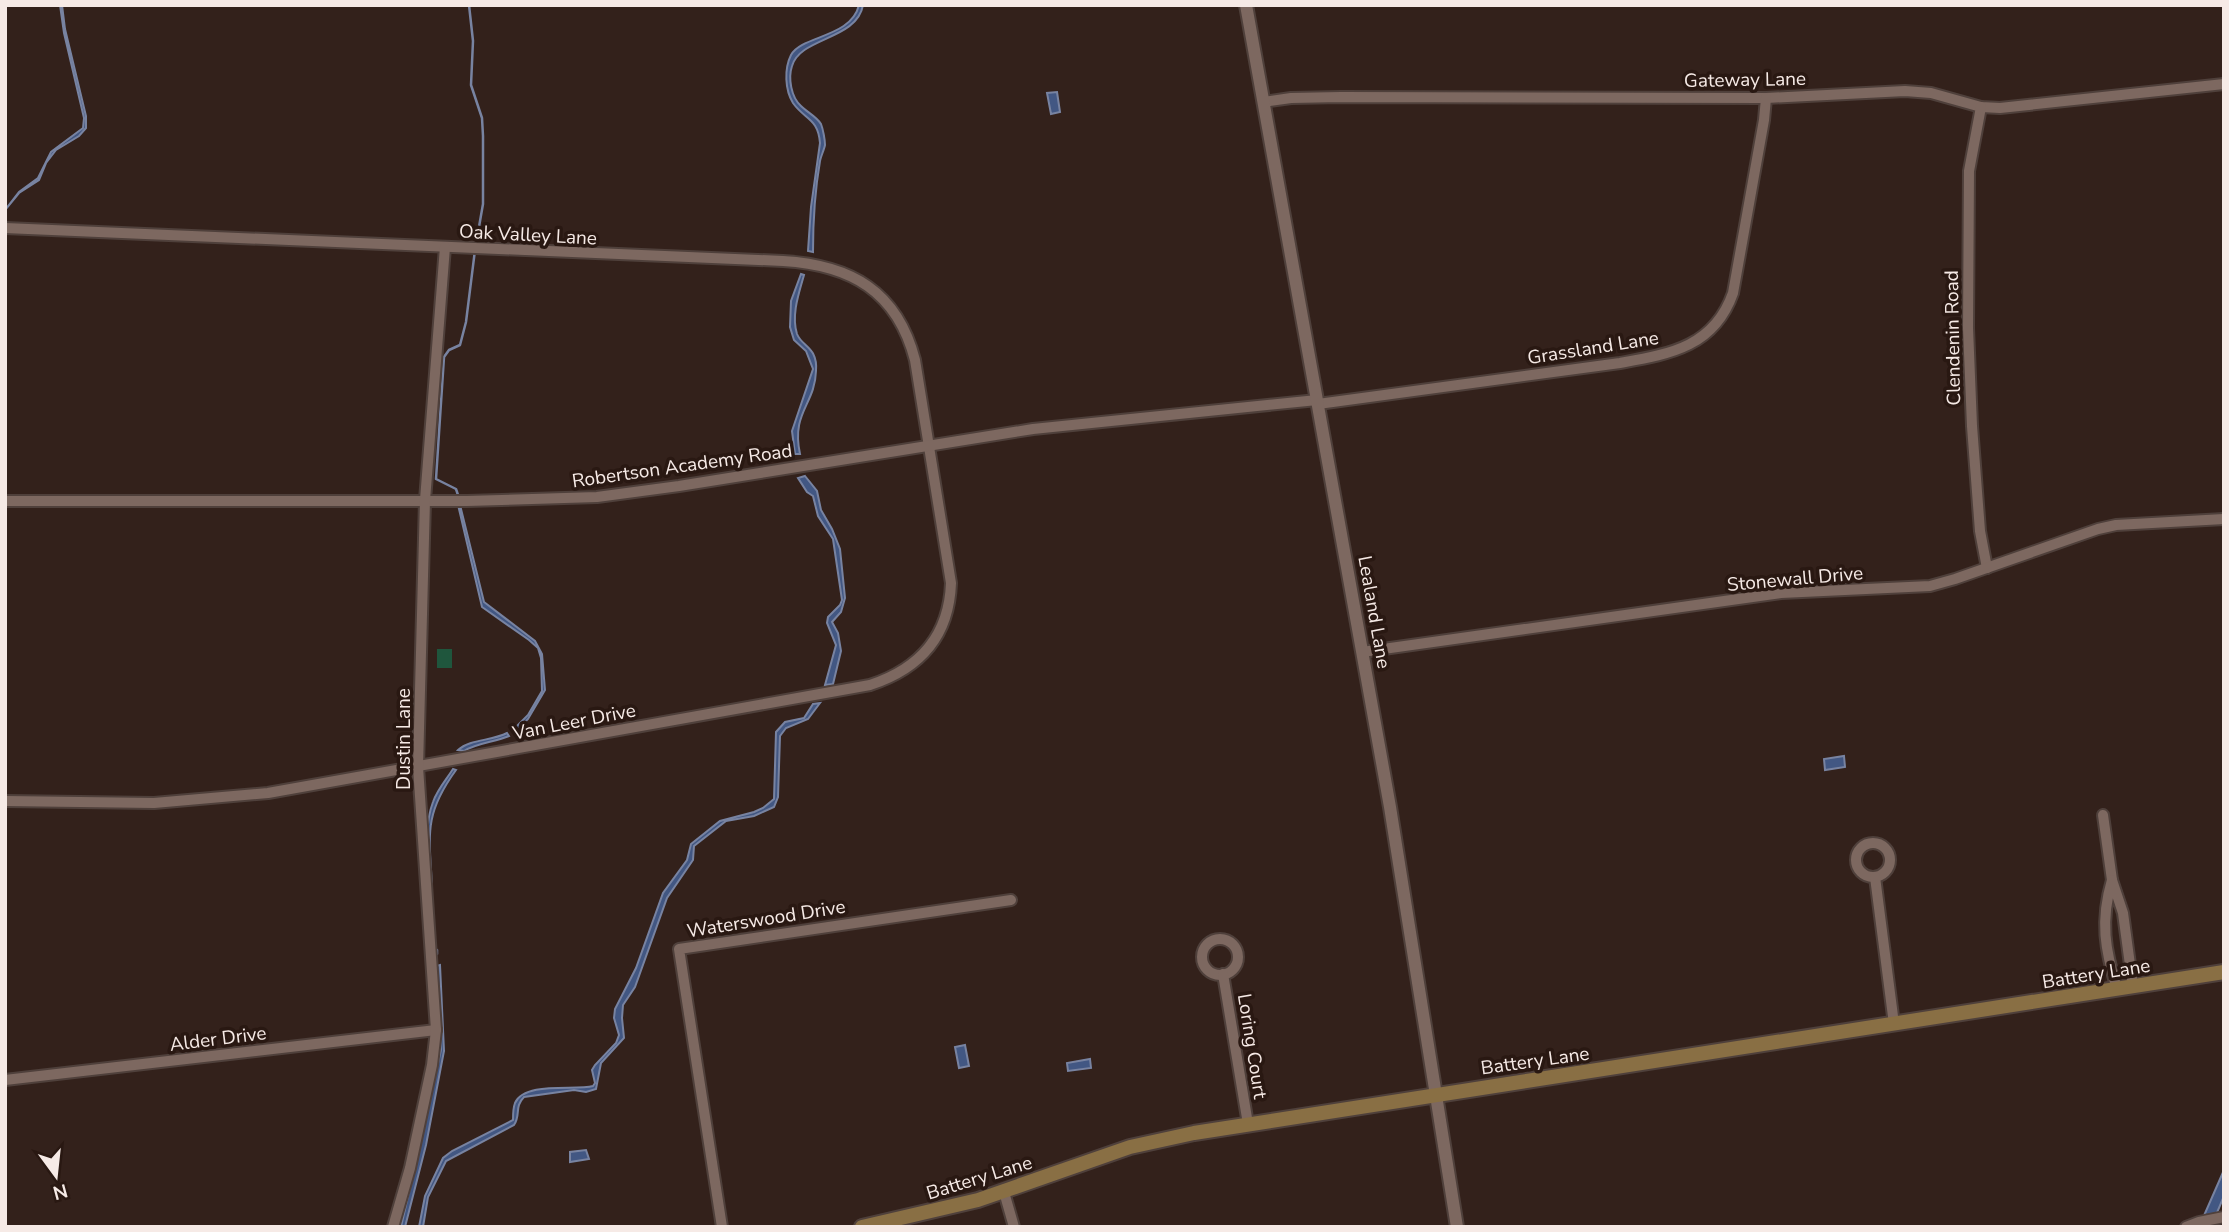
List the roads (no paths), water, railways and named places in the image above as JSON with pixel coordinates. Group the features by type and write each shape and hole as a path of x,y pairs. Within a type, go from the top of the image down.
{"main road":[{"name":"Battery Lane","path":"862,1227 932,1212 1004,1192 1130,1147 1194,1133 2224,972"}],"street":[{"name":"Lealand Lane","path":"1246,5 1416,963 1457,1227"},
{"name":"Gateway Lane","path":"1263,102 1318,97 1766,98 1913,91 1940,95 1981,107 2017,107 2224,84"},
{"name":"Grassland Lane","path":"1318,402 1620,363 1667,354 1697,340 1723,315 1733,293 1766,98"},
{"name":"Clendenin Road","path":"1981,107 1969,171 1968,328 1980,531 1987,568"},
{"name":"Oak Valley Lane","path":"5,228 783,261 839,270 862,281 878,293 906,331 915,360 930,445"},
{"name":"Dustin Lane","path":"393,1227 410,1168 432,1065 436,1030 418,767 425,500 445,247"},
{"name":"Robertson Academy Road","path":"5,501 544,500 627,494 1073,424 1318,402"},
{"name":"Van Leer Drive","path":"5,801 140,803 268,793 856,688 899,675 919,658 935,638 947,612 950,594 948,558 930,445"},
{"name":"Stonewall Drive","path":"1362,652 1781,593 1917,587 1942,583 2116,525 2224,519"},
{"path":"2103,815 2112,880 2127,930 2133,987"},
{"path":"1875,877 1894,1024"},
{"path":"2112,880 2105,904 2104,921 2108,956 2117,989"},
{"name":"Waterswood Drive","path":"723,1227 679,949 1011,900"},
{"name":"Loring Court","path":"1223,975 1248,1124"},
{"name":"Alder Drive","path":"5,1080 436,1030"},
{"path":"1004,1192 1014,1227"},
{"path":"2193,1224 2222,1217"}],"water":[{"path":"60,5 86,116 86,128 79,136 56,150 46,163 39,180 19,193 5,210 19,192 38,178 51,152 83,128 84,118 64,33"},
{"path":"859,5 863,5 859,16 850,25 797,56 791,71 790,82 795,98 819,121 825,140 816,195 813,252 808,251 819,135 814,124 790,98 787,67 797,48 847,24"},
{"path":"1057,92 1060,112 1051,114 1047,93"},
{"path":"801,274 804,275 796,304 795,327 799,338 815,357 816,371 815,383 799,428 800,454 795,454 792,431 813,369 806,351 794,340 790,327 791,301"},
{"path":"805,476 817,491 821,510 840,549 845,598 841,612 832,622 838,633 841,651 833,684 825,685 836,645 827,623 828,617 842,600 833,539 818,516 813,496 798,478"},
{"path":"459,509 484,602 535,641 542,654 545,690 528,719 516,731 514,729 528,715 542,691 541,658 538,648 529,640 482,607"},
{"path":"820,703 808,719 786,728 780,736 778,797 774,807 754,816 726,821 694,846 693,860 667,898 635,987 623,1005 624,1038 601,1063 596,1089 524,1097 519,1104 514,1125 446,1161 428,1197 423,1227 419,1227 425,1196 443,1158 513,1120 513,1109 520,1096 539,1089 593,1086 595,1083 592,1070 616,1043 619,1035 614,1018 615,1009 636,968 663,893 687,860 691,844 720,821 754,812 774,799 776,732 785,722 804,718 813,704"},
{"path":"507,733 509,736 504,738 464,751 458,750 463,746"},
{"path":"1844,756 1845,767 1825,770 1824,759"},
{"path":"453,769 456,770 438,799 431,825 430,885 428,822 437,793"},
{"path":"440,965 444,1051 426,1145 405,1227 401,1227 441,1050 436,966"},
{"path":"965,1045 969,1066 959,1068 955,1047"},
{"path":"1090,1059 1091,1068 1068,1071 1067,1063"},
{"path":"586,1150 589,1159 570,1162 570,1152"},
{"path":"2224,1170 2224,1196 2211,1227 2199,1227"}],"waterway":[{"path":"469,5 473,41 471,85 482,118 483,136 483,204 476,244"},
{"path":"458,495 456,489 436,479 444,357 449,350 460,345 466,322 475,250"}]}
